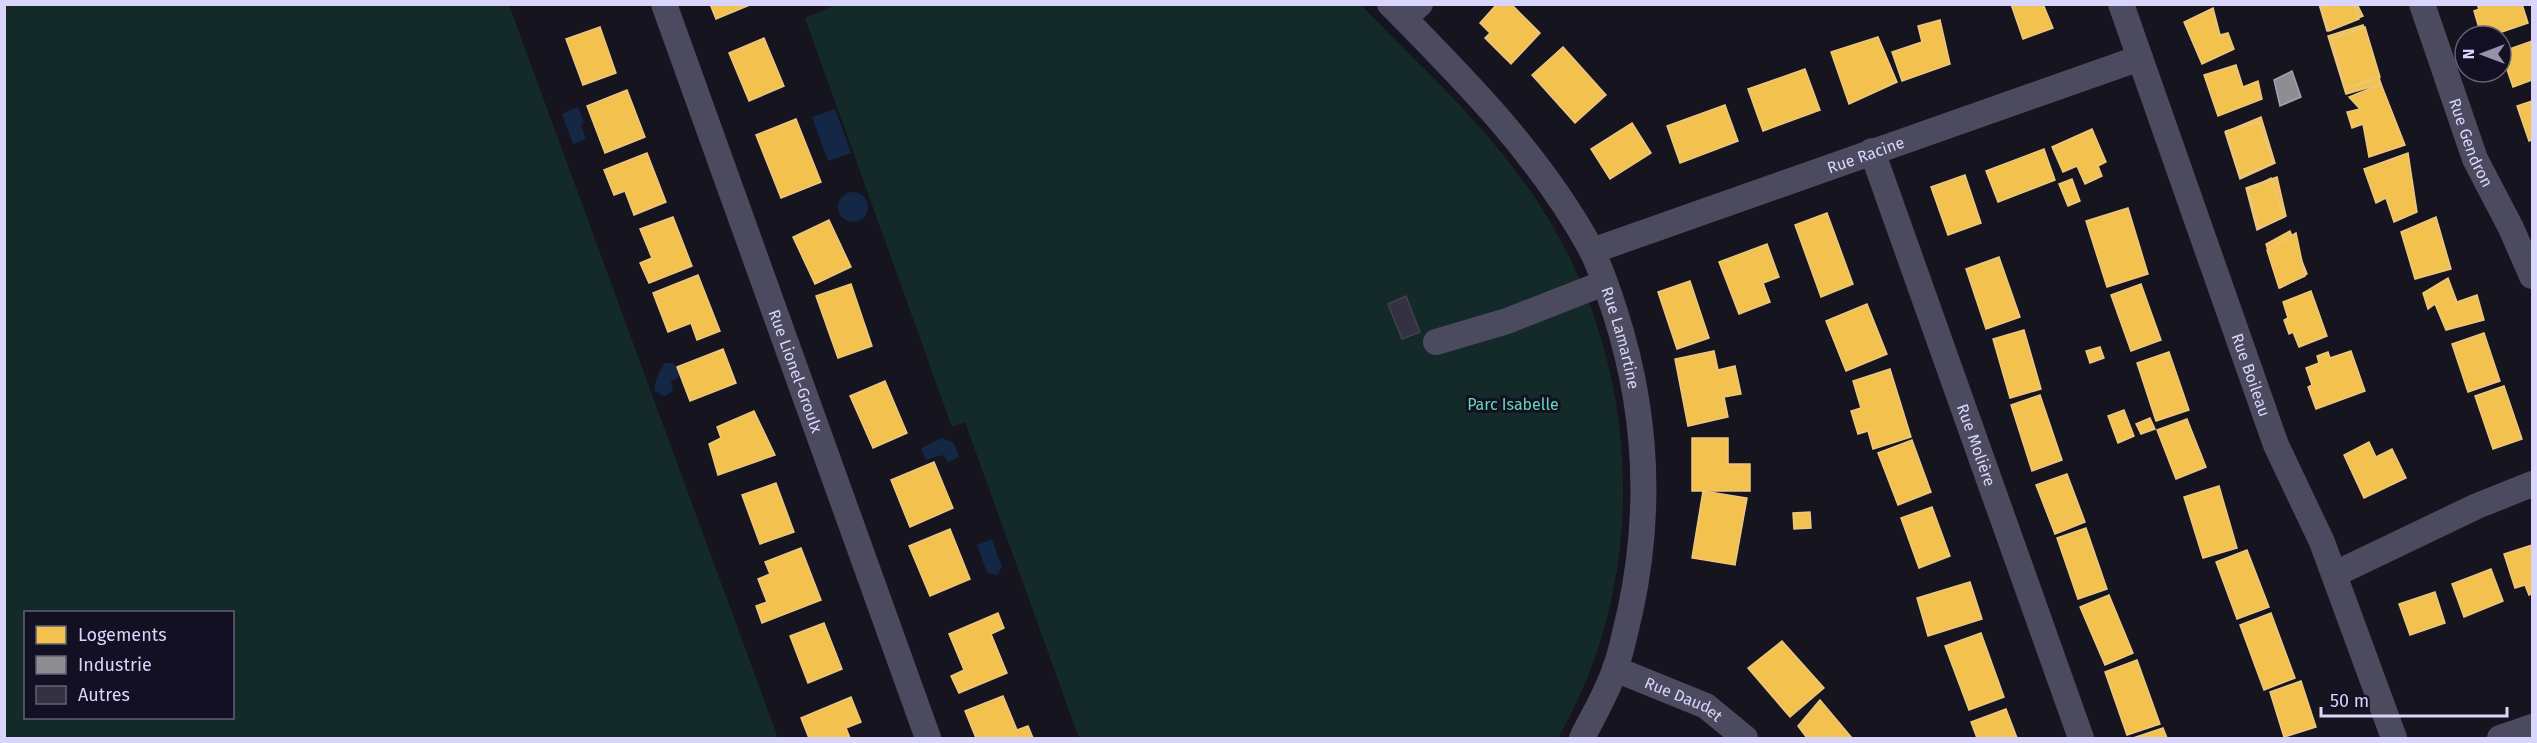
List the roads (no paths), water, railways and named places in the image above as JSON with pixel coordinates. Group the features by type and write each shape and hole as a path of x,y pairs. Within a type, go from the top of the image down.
{"street":[{"name":"Rue Lionel-Groulx","path":"664,4 928,738"},
{"name":"Rue Boileau","path":"2121,4 2276,445 2335,574 2394,738"},
{"name":"Rue Gendron","path":"2422,4 2475,159 2511,228 2532,276"},
{"name":"Rue Lamartine","path":"1405,9 1529,154 1554,188 1592,251 1631,370 1642,444 1644,477 1644,512 1639,564 1615,669 1582,738"},
{"name":"Rue Racine","path":"1592,251 2140,58"},
{"name":"Rue Molière","path":"1872,151 2082,738"},
{"path":"1436,342 1507,321 1604,283"},
{"path":"2335,574 2484,503 2532,484"},
{"name":"Rue Daudet","path":"1615,669 1707,706 1745,738"},
{"path":"2500,738 2532,727"}],"water":[{"path":"578,107 584,122 581,125 586,139 573,144 562,114"},
{"path":"835,109 851,153 828,161 812,117"},
{"path":"853,192 864,196 868,207 864,218 853,222 842,218 838,207 842,196"},
{"path":"664,363 672,363 679,369 680,376 671,382 673,391 665,396 654,391 656,379"},
{"path":"942,438 954,443 959,457 948,462 943,455 926,460 921,448"},
{"path":"992,539 1002,567 997,575 987,573 977,545"}],"park label":[{"name":"Parc Isabelle","path":"1513,404"}]}
